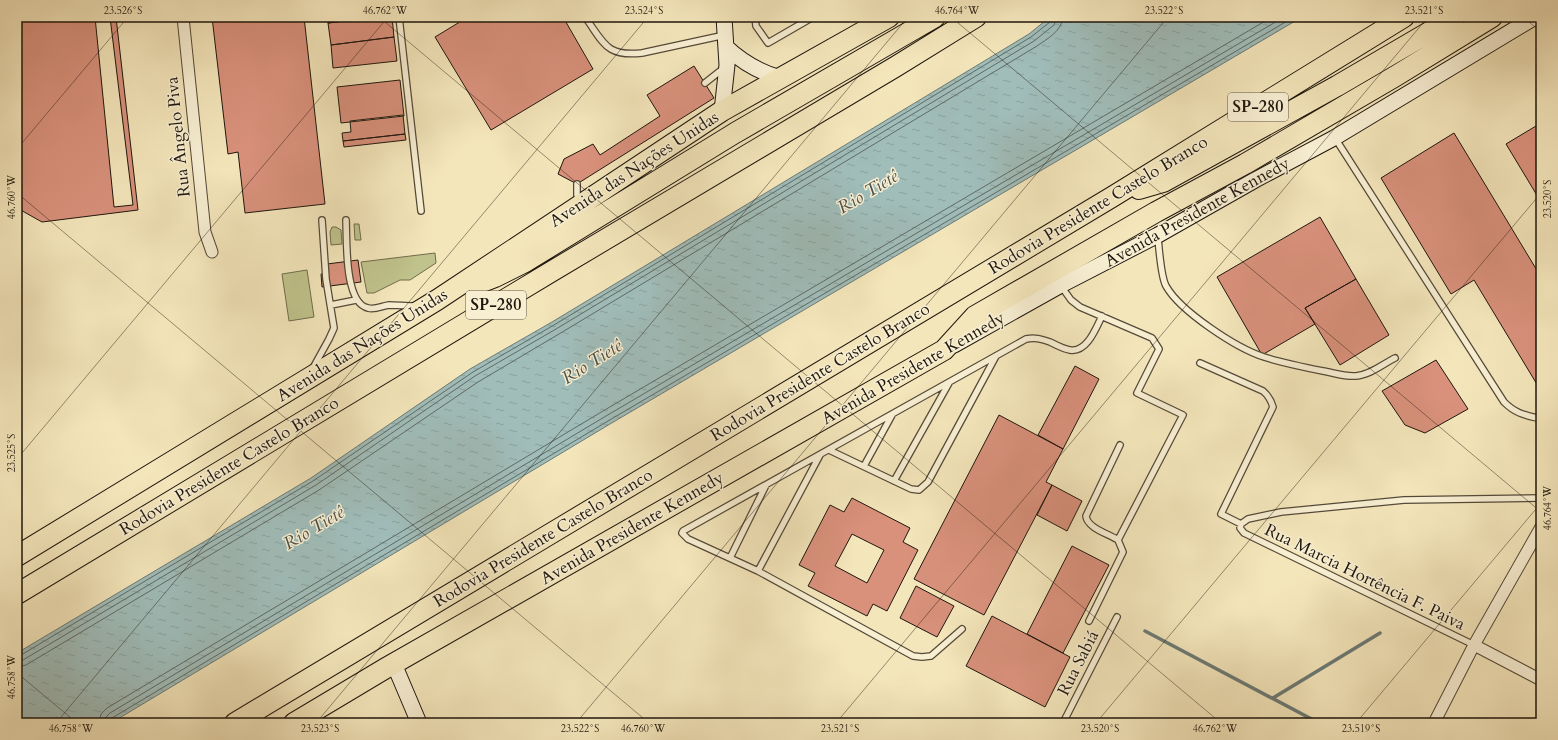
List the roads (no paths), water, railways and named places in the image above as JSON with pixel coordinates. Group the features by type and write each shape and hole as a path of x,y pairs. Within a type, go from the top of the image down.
{"highway":[{"name":"Avenida das Nações Unidas","path":"17,556 432,303 722,111 889,17"},
{"path":"432,303 495,277 525,262 735,133 934,17"},
{"name":"Rodovia Presidente Castelo Branco","path":"17,594 976,17"},
{"name":"Rodovia Presidente Castelo Branco","path":"235,723 1112,197 1404,17"},
{"path":"1112,197 1163,182 1337,86 1455,17"},
{"path":"944,350 975,316 1156,212 1245,164 1394,77 1492,17"},
{"name":"Avenida Presidente Kennedy","path":"294,723 394,664 944,350"}],"main road":[{"path":"722,111 727,65 724,17"},
{"name":"Avenida Presidente Kennedy","path":"944,350 1061,285 1158,235 1255,180 1334,138 1535,17"},
{"path":"726,41 744,62 758,70 780,78"},
{"path":"394,664 419,723"}],"street":[{"name":"Rua Ângelo Piva","path":"183,17 205,232 212,252"},
{"path":"1434,723 1474,645 1541,527"},
{"path":"1474,645 1541,680"}],"lane":[{"path":"399,17 421,211"},
{"path":"585,17 607,47 617,53 629,55 726,41"},
{"path":"755,17 756,26 768,43 813,17"},
{"path":"704,83 727,65"},
{"path":"1334,138 1504,402 1518,413 1541,419"},
{"path":"576,184 577,195 581,205"},
{"path":"306,380 332,332 334,324 326,279 322,220"},
{"path":"346,220 349,276 358,303 368,308 375,309 389,306 432,303"},
{"path":"1158,235 1165,285 1182,305 1196,317 1240,346 1264,357 1352,376 1363,375 1395,358"},
{"path":"1061,285 1074,303 1148,336 1155,341 1159,348 1138,393 1182,415 1118,540"},
{"path":"331,305 356,300"},
{"path":"962,628 931,656 913,656 758,571 688,539 682,533 766,484 1026,340 1039,338 1071,350 1079,349 1085,345 1092,335 1102,316"},
{"path":"829,450 911,489 919,490 928,482 997,356"},
{"path":"1200,363 1263,391 1272,401 1272,408 1220,514 1241,524 1248,519 1281,512 1404,500 1541,498"},
{"path":"894,481 949,383"},
{"path":"864,466 893,415"},
{"path":"1089,621 1123,552 1118,540 1092,526 1086,519 1086,516 1120,446"},
{"path":"758,571 820,455"},
{"path":"730,558 766,484"},
{"name":"Rua Marcia Hortência F. Paiva","path":"1241,524 1240,528 1244,533 1474,645"},
{"name":"Rua Sabiá","path":"1065,723 1065,719 1117,617"}],"water":[{"name":"Rio Tietê","path":"1050,17 1302,17 610,424 111,723 17,723 17,653 311,478 470,369 552,322 1029,34"}],"waterway":[{"path":"1145,631 1319,723"},
{"path":"1273,698 1380,633"}]}
